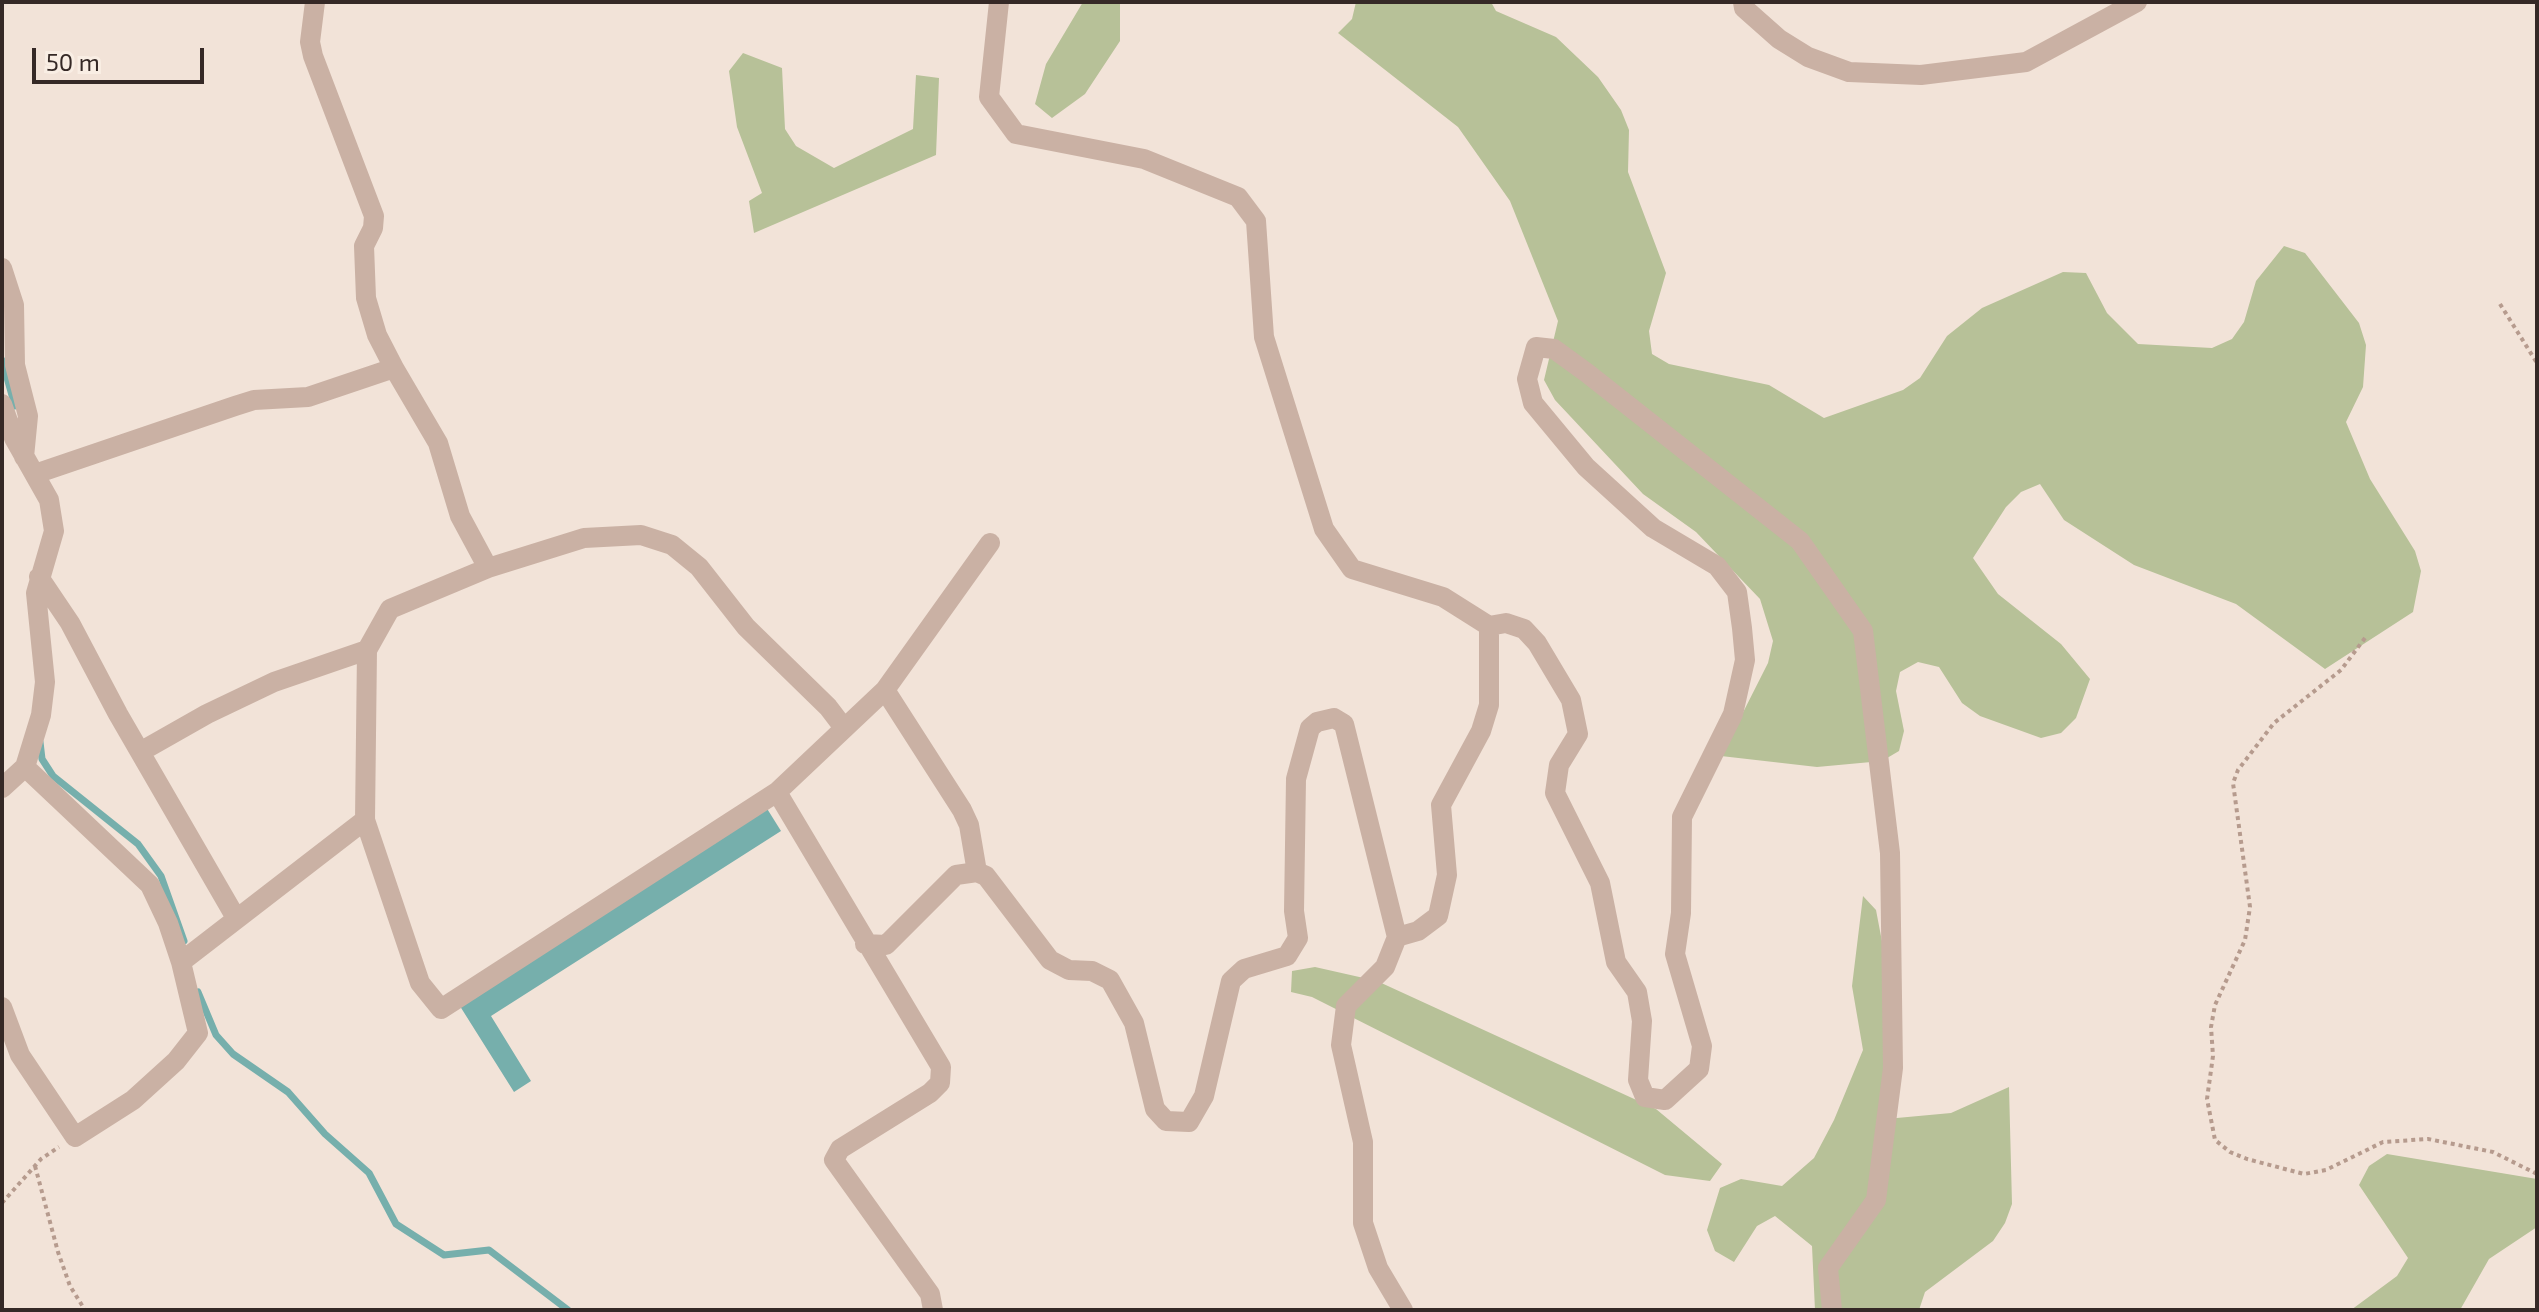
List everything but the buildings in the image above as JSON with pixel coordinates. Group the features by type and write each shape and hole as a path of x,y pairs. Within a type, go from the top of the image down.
{"street":[{"path":"315,2 310,42 313,56 374,216 373,228 364,246 366,298 377,335 438,443 460,516 488,568"},
{"path":"999,2 989,97 1016,134 1144,159 1238,197 1256,221 1264,337 1324,529 1352,569 1443,597 1489,626 1506,623 1524,629 1537,643 1571,700 1578,734 1559,765 1555,793 1600,883 1616,962 1637,992 1642,1021 1638,1080 1645,1097 1665,1100 1699,1069 1702,1046 1675,954 1681,913 1682,817 1733,714 1745,660 1737,592 1717,566 1653,528 1586,467 1533,403 1527,379 1536,347 1554,349 1587,373 1800,541 1863,631 1890,853 1893,1068 1876,1200 1828,1268 1832,1310"},
{"path":"1743,2 1744,8 1779,39 1808,57 1849,72 1921,75 2026,62 2137,2"},
{"path":"2,268 14,305 15,365 28,416 30,466"},
{"path":"30,466 245,403 308,397 394,368"},
{"path":"2,404 49,500 54,523 53,540 39,577 36,603 45,693 25,767 2,788"},
{"path":"844,728 828,707 738,618 699,567 672,545 641,535 584,538 488,568 390,609 367,650 365,820 420,983 441,1009 777,792 885,690 990,543"},
{"path":"39,577 70,623 236,918"},
{"path":"1397,937 1418,931 1438,916 1447,875 1441,805 1481,731 1489,705 1489,626"},
{"path":"140,752 207,714 274,682 367,650"},
{"path":"885,690 966,817 977,872 997,889 1050,960 1069,970 1092,971 1110,980 1134,1023 1155,1109 1166,1121 1189,1122 1204,1096 1231,981 1244,969 1287,956 1298,938 1294,911 1296,779 1310,728 1317,722 1334,718 1344,724 1397,937 1385,967 1346,1006 1341,1045 1363,1142 1363,1223 1378,1268 1403,1310"},
{"path":"2,1007 20,1055 75,1137 117,1113 176,1061 198,1033 181,962 165,914 150,885 25,767"},
{"path":"777,792 937,1060 942,1074 940,1083 930,1093 840,1149 834,1160 930,1294 933,1310"},
{"path":"181,962 365,820"},
{"path":"865,944 886,945 956,875 977,872"}],"path":[{"path":"2500,304 2537,363"},
{"path":"2365,638 2341,670 2274,723 2238,770 2233,783 2250,907 2245,940 2215,1005 2211,1027 2213,1056 2207,1099 2215,1140 2230,1152 2247,1159 2304,1174 2326,1170 2383,1142 2428,1139 2493,1152 2537,1174"},
{"path":"2,1203 35,1166 75,1137"},
{"path":"35,1166 58,1252 70,1286 85,1310"}],"green space":[{"path":"1083,2 1120,2 1120,41 1085,94 1052,118 1035,104 1046,64"},
{"path":"1356,2 1491,2 1496,11 1556,37 1598,77 1621,110 1629,130 1628,172 1666,273 1649,331 1652,354 1669,364 1769,385 1824,418 1903,390 1920,378 1947,336 1982,308 2063,272 2086,273 2107,313 2138,344 2212,348 2232,339 2244,322 2256,281 2284,246 2305,253 2359,323 2366,345 2363,387 2346,422 2370,479 2415,551 2421,571 2413,612 2325,669 2236,604 2134,565 2064,520 2040,484 2021,492 2006,507 1973,558 1998,594 2061,644 2090,679 2076,718 2061,733 2041,738 1980,716 1962,703 1939,667 1918,662 1900,672 1896,691 1904,731 1899,751 1882,761 1817,767 1721,756 1768,663 1773,641 1760,599 1696,532 1643,494 1555,400 1544,380 1558,321 1510,201 1458,127 1338,33 1352,19"},
{"path":"743,53 782,68 785,129 796,146 834,168 913,129 916,75 939,78 936,155 754,233 749,201 762,193 737,127 729,71"},
{"path":"1863,896 1876,910 1884,952 1886,1119 1951,1113 2009,1087 2012,1204 2005,1223 1993,1241 1925,1292 1919,1310 1815,1310 1812,1246 1775,1216 1757,1226 1734,1262 1715,1251 1707,1230 1720,1188 1741,1179 1782,1186 1814,1158 1834,1120 1863,1050 1852,986"},
{"path":"1315,967 1377,981 1656,1109 1722,1164 1710,1181 1665,1175 1312,997 1291,992 1292,971"},
{"path":"2387,1154 2537,1179 2537,1227 2489,1259 2460,1310 2351,1310 2397,1276 2408,1258 2359,1185 2369,1166"}],"water":[{"path":"766,807 781,831 491,1016 531,1081 514,1092 458,1003"}],"waterway":[{"path":"2,360 15,406"},
{"path":"40,742 42,759 53,776 138,844 161,876 184,941"},
{"path":"198,992 216,1035 233,1054 288,1092 325,1134 369,1173 396,1224 444,1255 489,1250 568,1310"}]}
